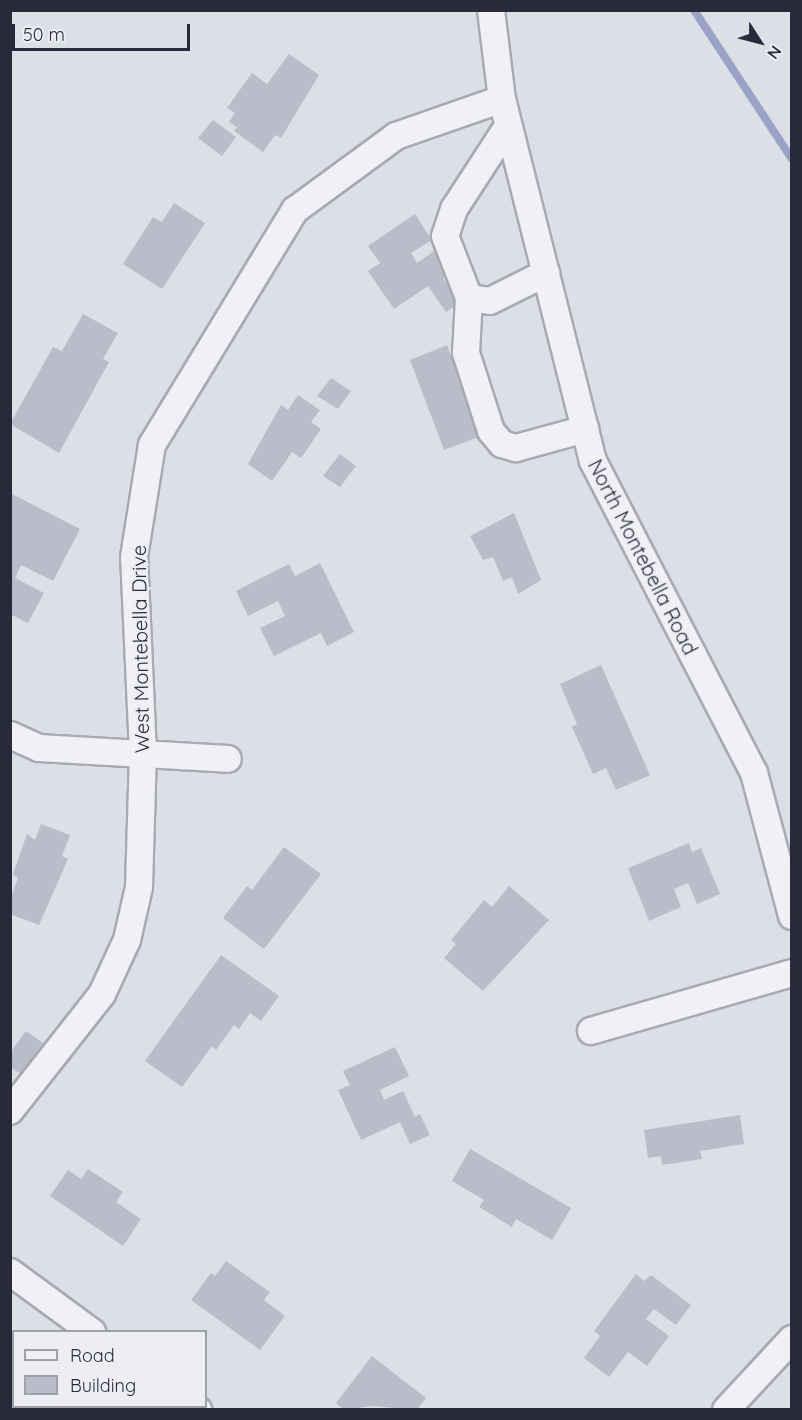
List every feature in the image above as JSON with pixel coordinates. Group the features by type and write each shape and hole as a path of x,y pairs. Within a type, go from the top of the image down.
{"street":[{"name":"North Montebella Road","path":"491,10 502,99 508,126 593,460 754,772 792,916"},
{"name":"West Montebella Drive","path":"10,1111 102,994 127,940 139,887 143,753 134,556 153,445 295,210 396,136 502,99"},
{"path":"508,126 454,209 445,236 469,298 466,353 491,431 502,444 516,448 585,429"},
{"path":"469,298 490,301 546,273"},
{"path":"10,735 39,748 228,759"},
{"path":"591,1032 792,973"},
{"path":"10,1272 89,1330"},
{"path":"726,1410 792,1339"}],"building":[{"path":"289,54 319,75 281,138 275,135 263,152 234,131 237,127 229,122 235,113 227,108 252,73 267,84"},
{"path":"213,120 236,137 222,156 198,138"},
{"path":"174,203 205,223 162,289 123,264 153,217 162,222"},
{"path":"415,214 432,240 411,253 417,263 437,249 452,273 443,278 460,303 446,312 428,286 394,309 368,271 380,263 368,246"},
{"path":"83,314 118,333 103,359 109,362 59,453 10,424 53,347 62,351"},
{"path":"447,345 481,436 444,450 410,360"},
{"path":"331,378 351,391 338,409 317,396"},
{"path":"298,395 320,410 311,422 321,429 301,458 292,452 272,481 248,464 281,405 288,410"},
{"path":"340,454 356,466 340,487 323,476"},
{"path":"10,493 80,529 53,581 21,565 15,578 44,593 28,623 10,614"},
{"path":"514,513 541,580 518,594 512,577 503,581 493,557 483,560 470,536"},
{"path":"320,563 354,632 327,646 321,633 274,656 260,628 285,616 278,601 248,616 236,591 289,564 295,576"},
{"path":"601,665 650,775 616,790 606,768 593,774 572,727 577,724 560,684"},
{"path":"41,824 70,835 62,856 68,859 39,925 10,914 10,899 18,878 13,874 27,834 35,840"},
{"path":"689,843 692,852 701,848 720,894 697,904 688,883 674,889 681,907 649,921 628,868"},
{"path":"284,847 321,874 264,949 223,918 247,886 252,890"},
{"path":"509,886 549,920 483,991 444,958 456,944 451,940 484,900 492,907"},
{"path":"221,955 279,996 261,1021 250,1013 239,1029 234,1025 216,1050 212,1046 182,1087 145,1061"},
{"path":"26,1031 43,1043 21,1074 10,1067 10,1053"},
{"path":"395,1047 409,1076 380,1090 384,1100 403,1091 415,1117 420,1114 430,1135 410,1144 400,1122 361,1140 338,1090 350,1085 343,1071"},
{"path":"740,1115 744,1144 700,1151 702,1159 662,1165 661,1156 648,1158 644,1130"},
{"path":"470,1149 571,1208 552,1240 516,1219 512,1227 479,1207 484,1200 452,1181"},
{"path":"88,1169 123,1192 116,1202 141,1219 123,1246 50,1196 68,1170 81,1179"},
{"path":"226,1261 270,1292 264,1300 285,1316 260,1350 191,1300 211,1273 215,1276"},
{"path":"636,1274 644,1281 651,1275 691,1305 676,1325 654,1309 646,1319 669,1336 647,1366 628,1352 609,1377 584,1358 600,1336 594,1331"},
{"path":"372,1356 426,1398 417,1410 372,1406 344,1410 336,1403"}],"waterway":[{"path":"694,10 792,159"}]}
